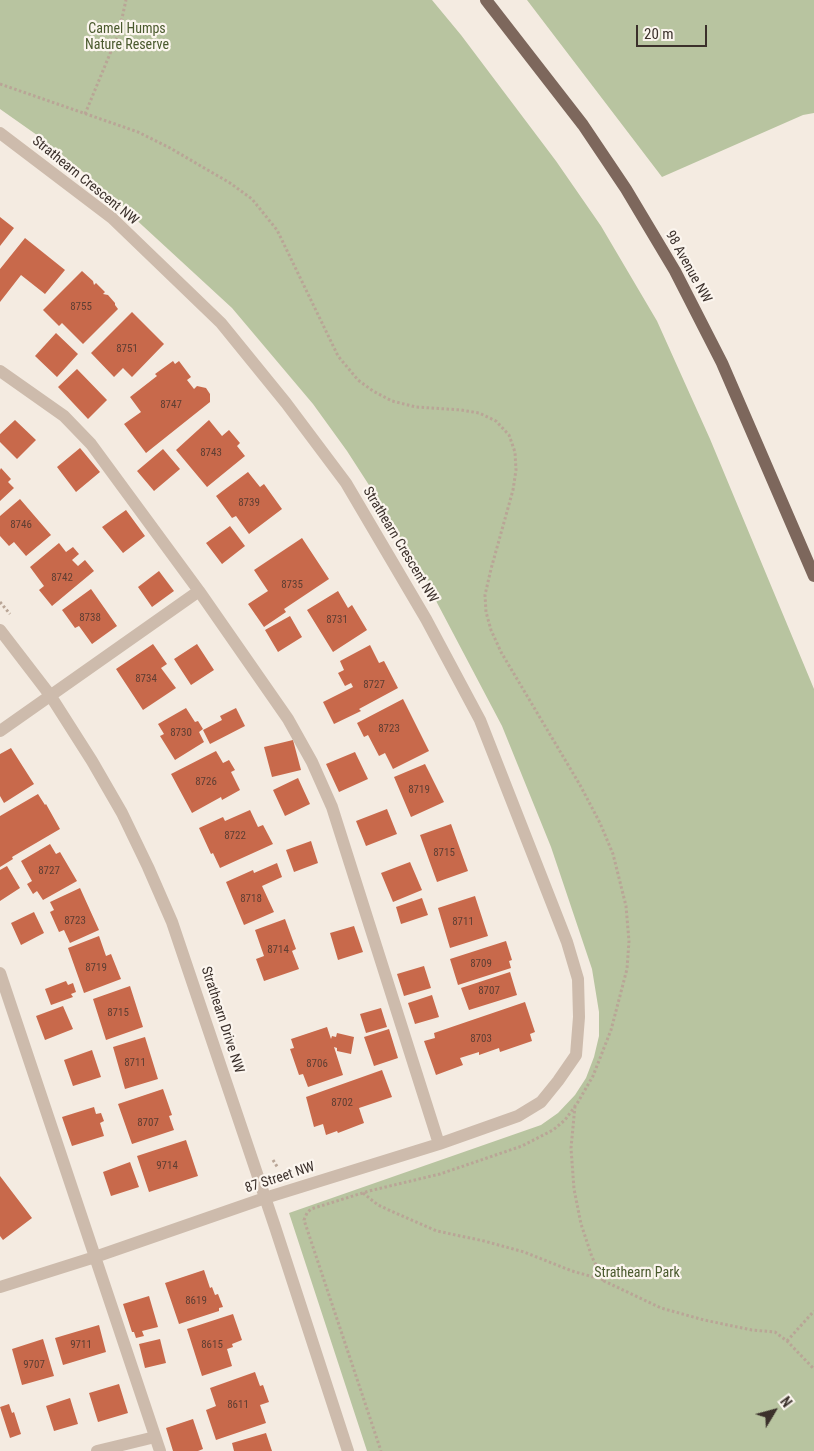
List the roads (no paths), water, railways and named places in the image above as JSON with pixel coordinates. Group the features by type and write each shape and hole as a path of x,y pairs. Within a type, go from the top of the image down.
{"main road":[{"name":"98 Avenue NW","path":"486,0 583,125 626,189 675,271 722,363 814,576"}],"street":[{"name":"Strathearn Crescent NW","path":"0,133 112,218 220,323 286,403 346,483 421,611 480,720 567,942 578,979 579,1017 576,1054 558,1081"},
{"path":"0,371 64,416 91,444 199,592 288,719 312,762 328,798 439,1144"},
{"path":"0,731 199,592"},
{"name":"Strathearn Drive NW","path":"0,630 50,695 92,761 122,813 159,890 192,979 348,1451"},
{"path":"0,973 160,1451"},
{"name":"87 Street NW","path":"0,1287 95,1257 265,1198 439,1144 518,1116 541,1102 558,1081"},
{"path":"97,1451 155,1437"}],"park label":[{"name":"Camel Humps Nature Reserve","path":"127,38"},
{"name":"Strathearn Park","path":"637,1273"}]}
